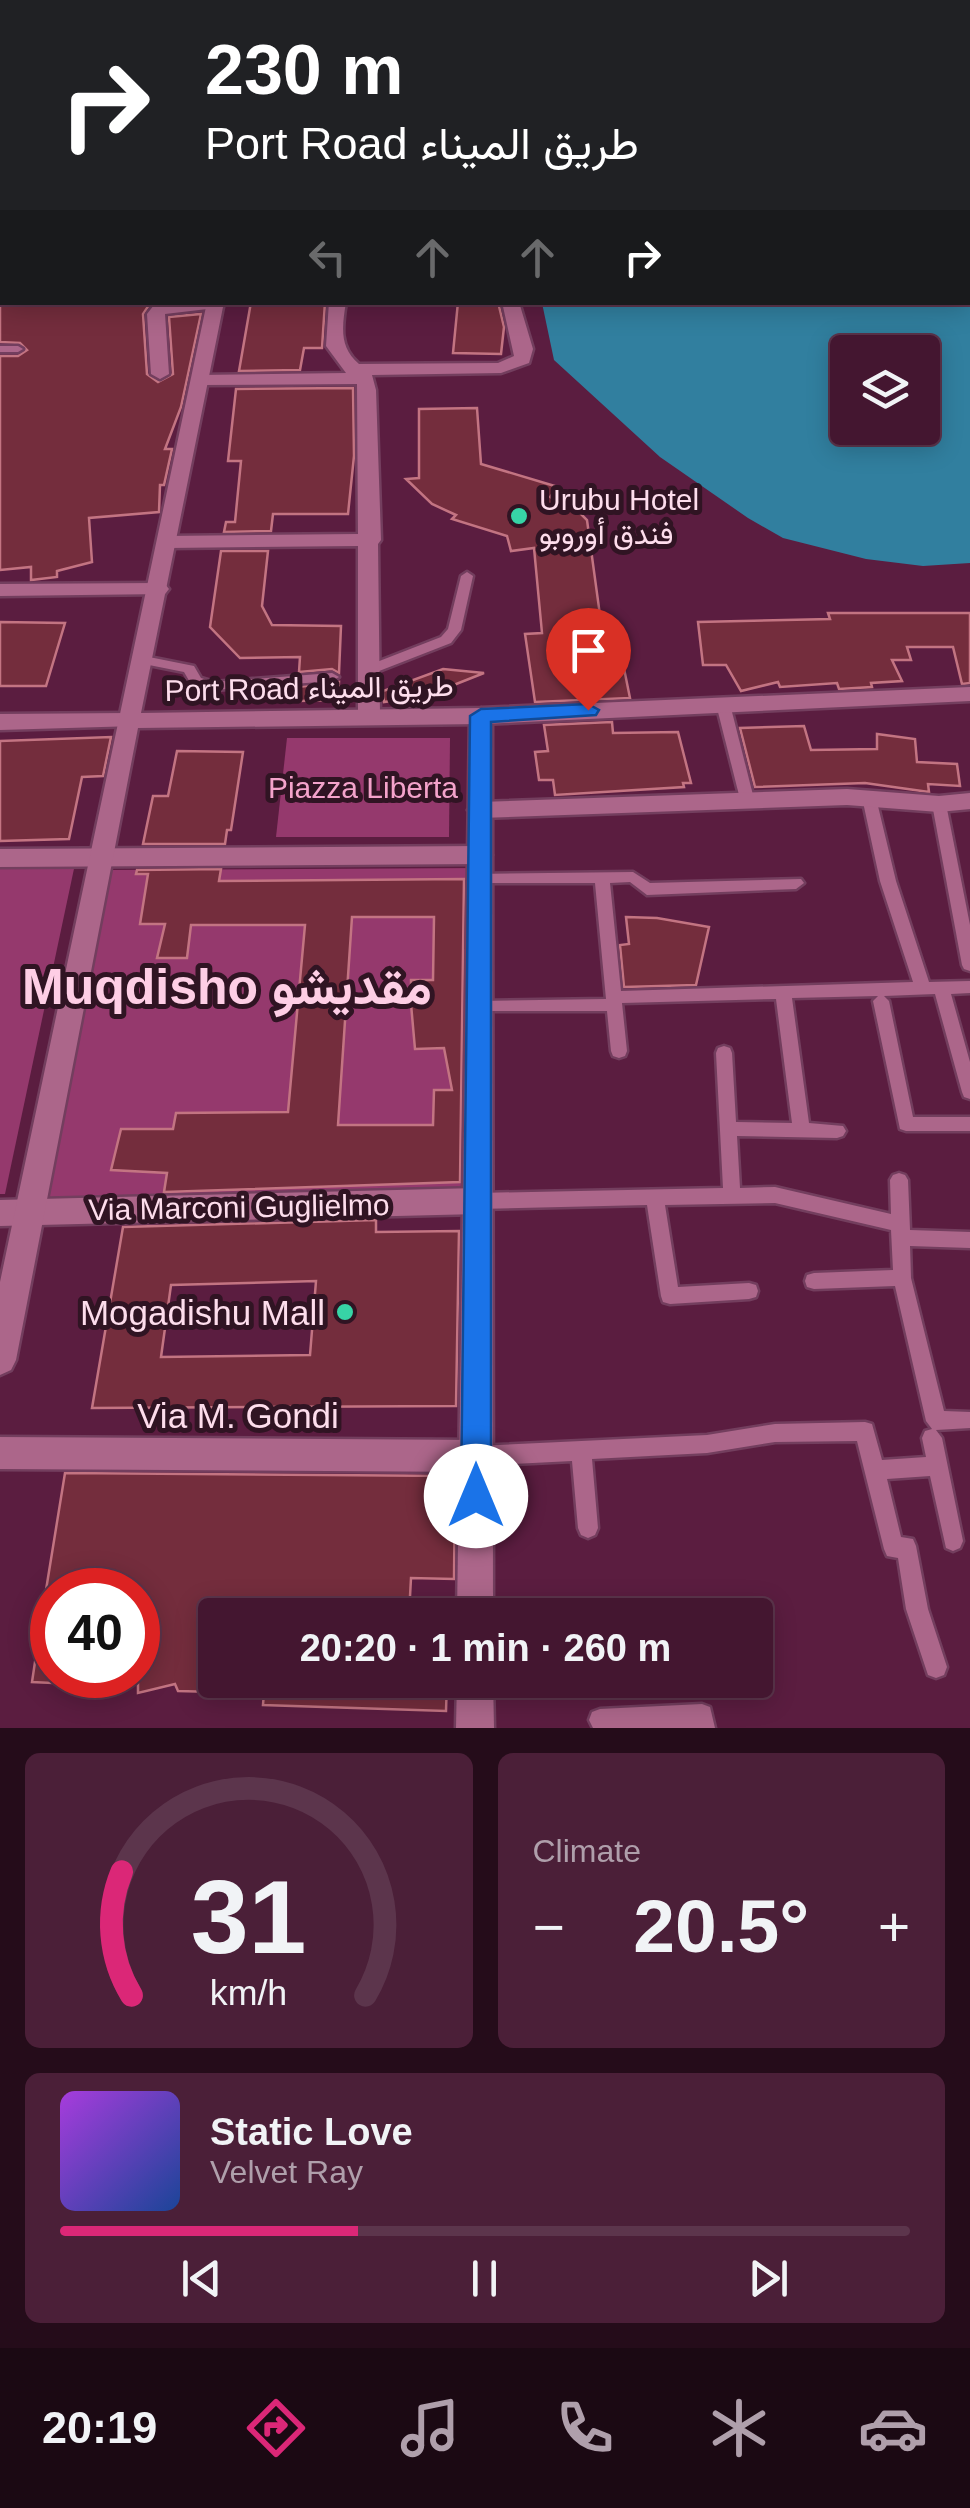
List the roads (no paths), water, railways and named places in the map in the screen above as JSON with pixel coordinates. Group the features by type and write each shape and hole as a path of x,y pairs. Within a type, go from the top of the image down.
{"street":[{"path":"160,374 156,314 160,309 197,305"},
{"path":"0,1360 15,1213 144,660 216,305"},
{"path":"338,305 333,344 342,362 359,374"},
{"path":"200,380 501,368 522,359 524,349 511,305"},
{"path":"359,374 371,540 369,716"},
{"path":"168,542 371,540"},
{"path":"0,590 158,589"},
{"name":"Port Road طريق الميناء","path":"0,722 481,716 970,694"},
{"path":"476,1598 481,716"},
{"path":"480,810 846,797 870,802 970,802"},
{"path":"0,858 100,856 480,866"},
{"name":"Via Marconi Guglielmo","path":"15,1213 478,1201"},
{"name":"Via M. Gondi","path":"0,1453 476,1456"},
{"path":"475,1698 475,1728"}],"lane":[{"path":"0,349 18,349"},
{"path":"369,670 446,640 454,630 467,576"},
{"path":"144,660 189,669 196,681 214,686 332,677"},
{"path":"722,704 748,800"},
{"path":"870,802 888,881 970,1092"},
{"path":"939,804 969,958"},
{"path":"480,866 633,877 647,889 796,883"},
{"path":"602,876 619,1051"},
{"path":"479,1007 970,987"},
{"path":"783,994 801,1128"},
{"path":"881,1001 906,1124 970,1124"},
{"path":"724,1053 732,1196"},
{"path":"728,1130 837,1131"},
{"path":"899,1180 902,1278 936,1420 968,1420"},
{"path":"478,1201 775,1196 900,1231 970,1240"},
{"path":"655,1198 670,1296 749,1291"},
{"path":"814,1282 902,1278"},
{"path":"476,1456 707,1444 775,1434 865,1432 894,1549 906,1546 917,1608 936,1667"},
{"path":"932,1438 953,1541"},
{"path":"581,1451 588,1528"},
{"path":"875,1470 938,1466"},
{"path":"600,1720 635,1723 702,1715 704,1728"}],"water":[{"path":"542,305 970,305 970,563 923,566 866,559 783,538 660,457 554,360"}],"place":[{"name":"Urubu Hotel فندق أوروبو","path":"519,516"},
{"name":"Mogadishu Mall","path":"345,1312"}],"district":[{"name":"Muqdisho مقديشو","path":"227,987"}],"park label":[{"name":"Piazza Liberta","path":"363,787"}]}
